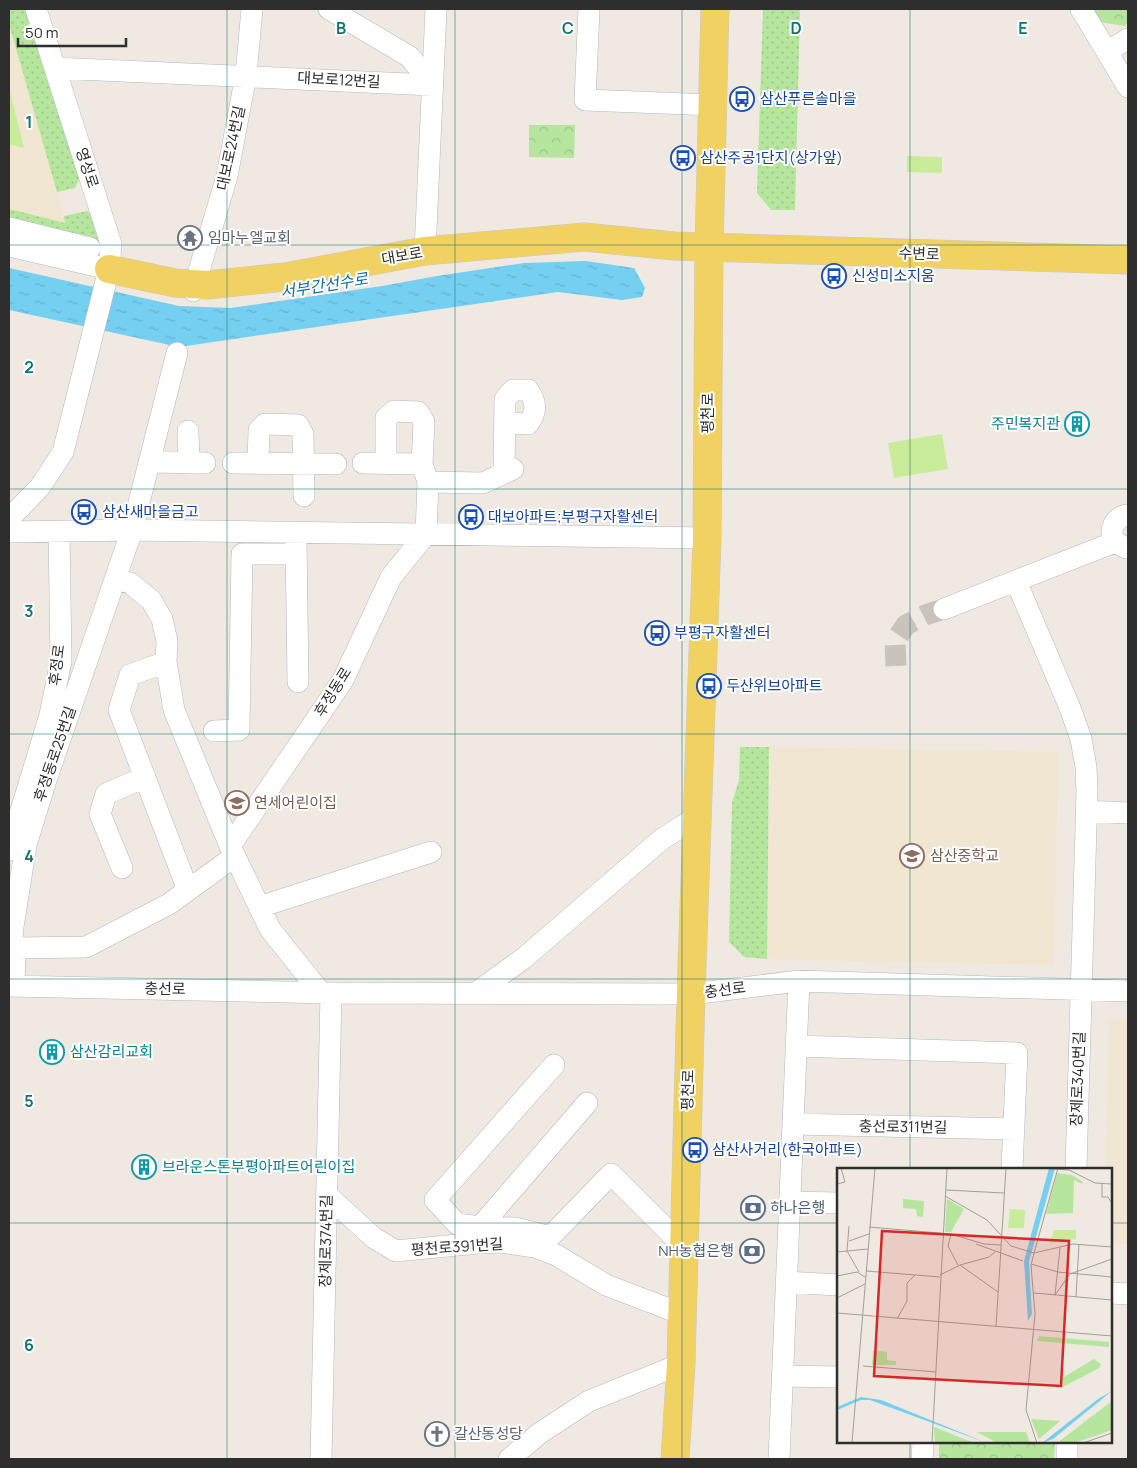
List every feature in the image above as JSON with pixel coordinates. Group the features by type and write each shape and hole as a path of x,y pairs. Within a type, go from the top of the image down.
{"main road":[{"name":"평천로","path":"676,1459 681,1364 691,994 707,538 709,247 715,9"},
{"name":"대보로","path":"109,269 194,288 285,277 425,251 584,237 674,246 709,247"},
{"name":"수변로","path":"709,247 1128,260"}],"street":[{"name":"영성로","path":"36,9 111,244 109,269 63,452 40,488"},
{"name":"대보로24번길","path":"194,288 227,176 246,75 252,9"},
{"path":"329,9 410,57 432,84"},
{"path":"425,251 436,9"},
{"path":"589,9 586,100 713,105"},
{"path":"1081,9 1128,87"},
{"path":"1107,51 1128,39"},
{"path":"55,68 246,75"},
{"name":"대보로12번길","path":"246,75 432,84"},
{"path":"9,228 90,248"},
{"name":"대보로","path":"9,246 109,269"},
{"path":"132,530 177,353"},
{"path":"386,464 386,418 394,411 418,412 424,422 426,534"},
{"path":"363,463 386,464 483,483 508,471 505,423"},
{"path":"258,463 259,430 265,424 298,425 303,434 304,496"},
{"path":"149,462 197,463 188,431"},
{"path":"232,463 336,464"},
{"path":"9,519 40,488"},
{"path":"40,488 32,508 32,525 51,532"},
{"path":"1122,545 1112,537 1113,526 1118,518 1128,515 1128,498"},
{"path":"9,532 132,530 707,538"},
{"name":"후정동로25번길","path":"12,938 26,845 46,780 132,530"},
{"name":"후정로","path":"9,850 50,715 61,661 51,532"},
{"path":"296,532 298,682"},
{"name":"후정동로","path":"233,851 343,680 391,577 426,534"},
{"path":"944,609 1016,581 1122,545"},
{"path":"214,731 239,730 242,554 296,554"},
{"path":"116,579 130,583 151,600 162,619 167,641 166,662 174,710 233,851 270,929 326,993"},
{"name":"장제로340번길","path":"1016,581 1070,708 1081,739 1086,767 1076,1168"},
{"path":"61,661 85,667"},
{"path":"166,662 130,675 118,710 188,890"},
{"path":"122,868 100,814 106,794 144,777"},
{"path":"1086,811 1128,813"},
{"path":"477,992 524,958 662,839 697,817"},
{"path":"11,986 12,938 86,947 169,904 233,851"},
{"path":"259,906 430,852"},
{"path":"779,1459 799,982"},
{"name":"충선로","path":"11,986 326,993 691,994 799,982 1128,991"},
{"name":"장제로374번길","path":"321,1451 327,1195 326,993"},
{"path":"796,1046 1017,1052 1012,1168"},
{"path":"554,1065 435,1200 456,1224 515,1228 550,1237 611,1174 684,1247"},
{"path":"480,1227 587,1103"},
{"name":"충선로311번길","path":"793,1124 1014,1129"},
{"name":"평천로391번길","path":"327,1195 374,1238 396,1251 501,1242 535,1247 556,1255 606,1285 682,1314"},
{"path":"789,1202 837,1203"},
{"path":"786,1282 837,1284"},
{"path":"1112,1293 1128,1294"},
{"path":"509,1459 540,1433 589,1401 681,1364"},
{"path":"782,1376 837,1377"},
{"path":"922,1459 923,1443"},
{"path":"1067,1459 1068,1443"},
{"path":"321,1451 337,1459"}],"shaded area":[{"path":"9,24 66,224 9,209"},
{"name":"삼산중학교","path":"769,747 1058,752 1054,965 767,959"},
{"path":"1109,1019 1128,1020 1128,1244 1112,1243 1112,1168 1106,1168"}],"green space":[{"path":"9,9 27,9 81,175 75,188 57,192 9,24"},
{"path":"763,9 800,9 795,210 771,210 757,193"},
{"path":"1086,9 1128,9 1128,23 1124,26 1094,21"},
{"path":"9,87 24,148 9,144"},
{"path":"529,125 575,125 574,158 529,157"},
{"path":"907,156 942,157 942,173 907,172"},
{"path":"9,209 65,223 64,216 87,211 93,216 104,251 96,264 9,242"},
{"path":"942,434 948,469 894,478 888,443"},
{"path":"740,747 769,747 767,959 744,957 729,942 732,803 739,780"},
{"path":"939,1443 1055,1443 1054,1459 939,1459"}],"water":[{"path":"586,261 634,268 645,288 642,297 622,300 558,292 179,347 9,310 9,268 179,306 231,308 524,263"}],"tunnel":[{"path":"896,666 895,641 906,625 925,615 944,609"}],"place":[{"name":"삼산푸른솔마을","path":"742,99"},
{"name":"삼산주공1단지(상가앞)","path":"683,158"},
{"name":"임마누엘교회","path":"190,238"},
{"name":"신성미소지움","path":"834,276"},
{"name":"주민복지관","path":"1077,424"},
{"name":"삼산새마을금고","path":"84,512"},
{"name":"대보아파트;부평구자활센터","path":"471,517"},
{"name":"부평구자활센터","path":"657,633"},
{"name":"두산위브아파트","path":"709,686"},
{"name":"연세어린이집","path":"237,803"},
{"name":"삼산중학교","path":"912,856"},
{"name":"삼산감리교회","path":"52,1052"},
{"name":"삼산사거리(한국아파트)","path":"695,1150"},
{"name":"브라운스톤부평아파트어린이집","path":"144,1167"},
{"name":"하나은행","path":"753,1208"},
{"name":"NH농협은행","path":"752,1251"},
{"name":"갈산동성당","path":"437,1434"}],"water label":[{"name":"서부간선수로","path":"324,285"}]}
